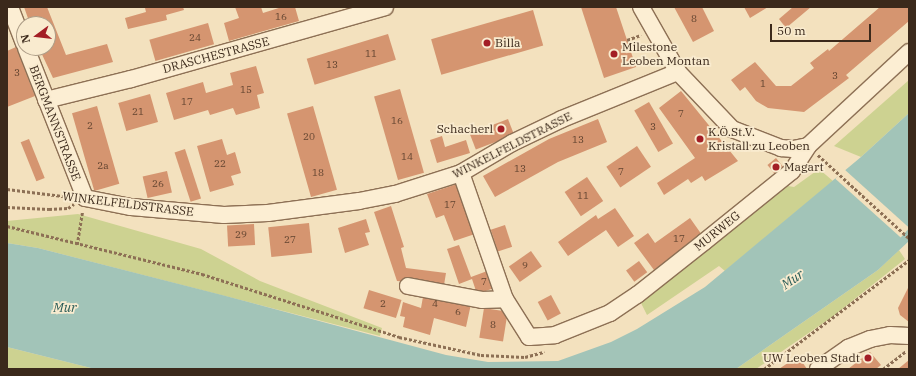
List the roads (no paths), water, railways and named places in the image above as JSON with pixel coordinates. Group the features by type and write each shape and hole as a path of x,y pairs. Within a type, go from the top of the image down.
{"street":[{"path":"10,7 16,22"},
{"name":"DRASCHESTRASSE","path":"46,100 131,79 385,7"},
{"path":"642,7 678,72 732,129 781,148 793,149 808,146"},
{"name":"MURWEG","path":"461,173 505,299 529,337 555,335 610,313 637,295 792,171 808,146 909,52"},
{"name":"BERGMANNSTRASSE","path":"29,56 85,198"},
{"name":"WINKELFELDSTRASSE","path":"85,198 139,208 224,215 268,213 395,194 461,173 512,143 562,119 678,72"},
{"path":"408,286 482,300 505,299"},
{"path":"818,369 848,348 870,339 890,335 909,336"}],"water":[{"name":"Mur","path":"909,113 909,241 878,270 736,369 95,369 7,347 7,243 38,248 222,295 446,355 488,362 558,361 611,342 637,329 705,287 861,157"}],"place":[{"name":"Billa","path":"487,43"},
{"name":"Milestone Leoben Montan","path":"614,54"},
{"name":"Schacherl","path":"501,129"},
{"name":"K.Ö.St.V. Kristall zu Leoben","path":"700,139"},
{"name":"Magart","path":"776,167"},
{"name":"UW Leoben Stadt","path":"868,358"}]}
